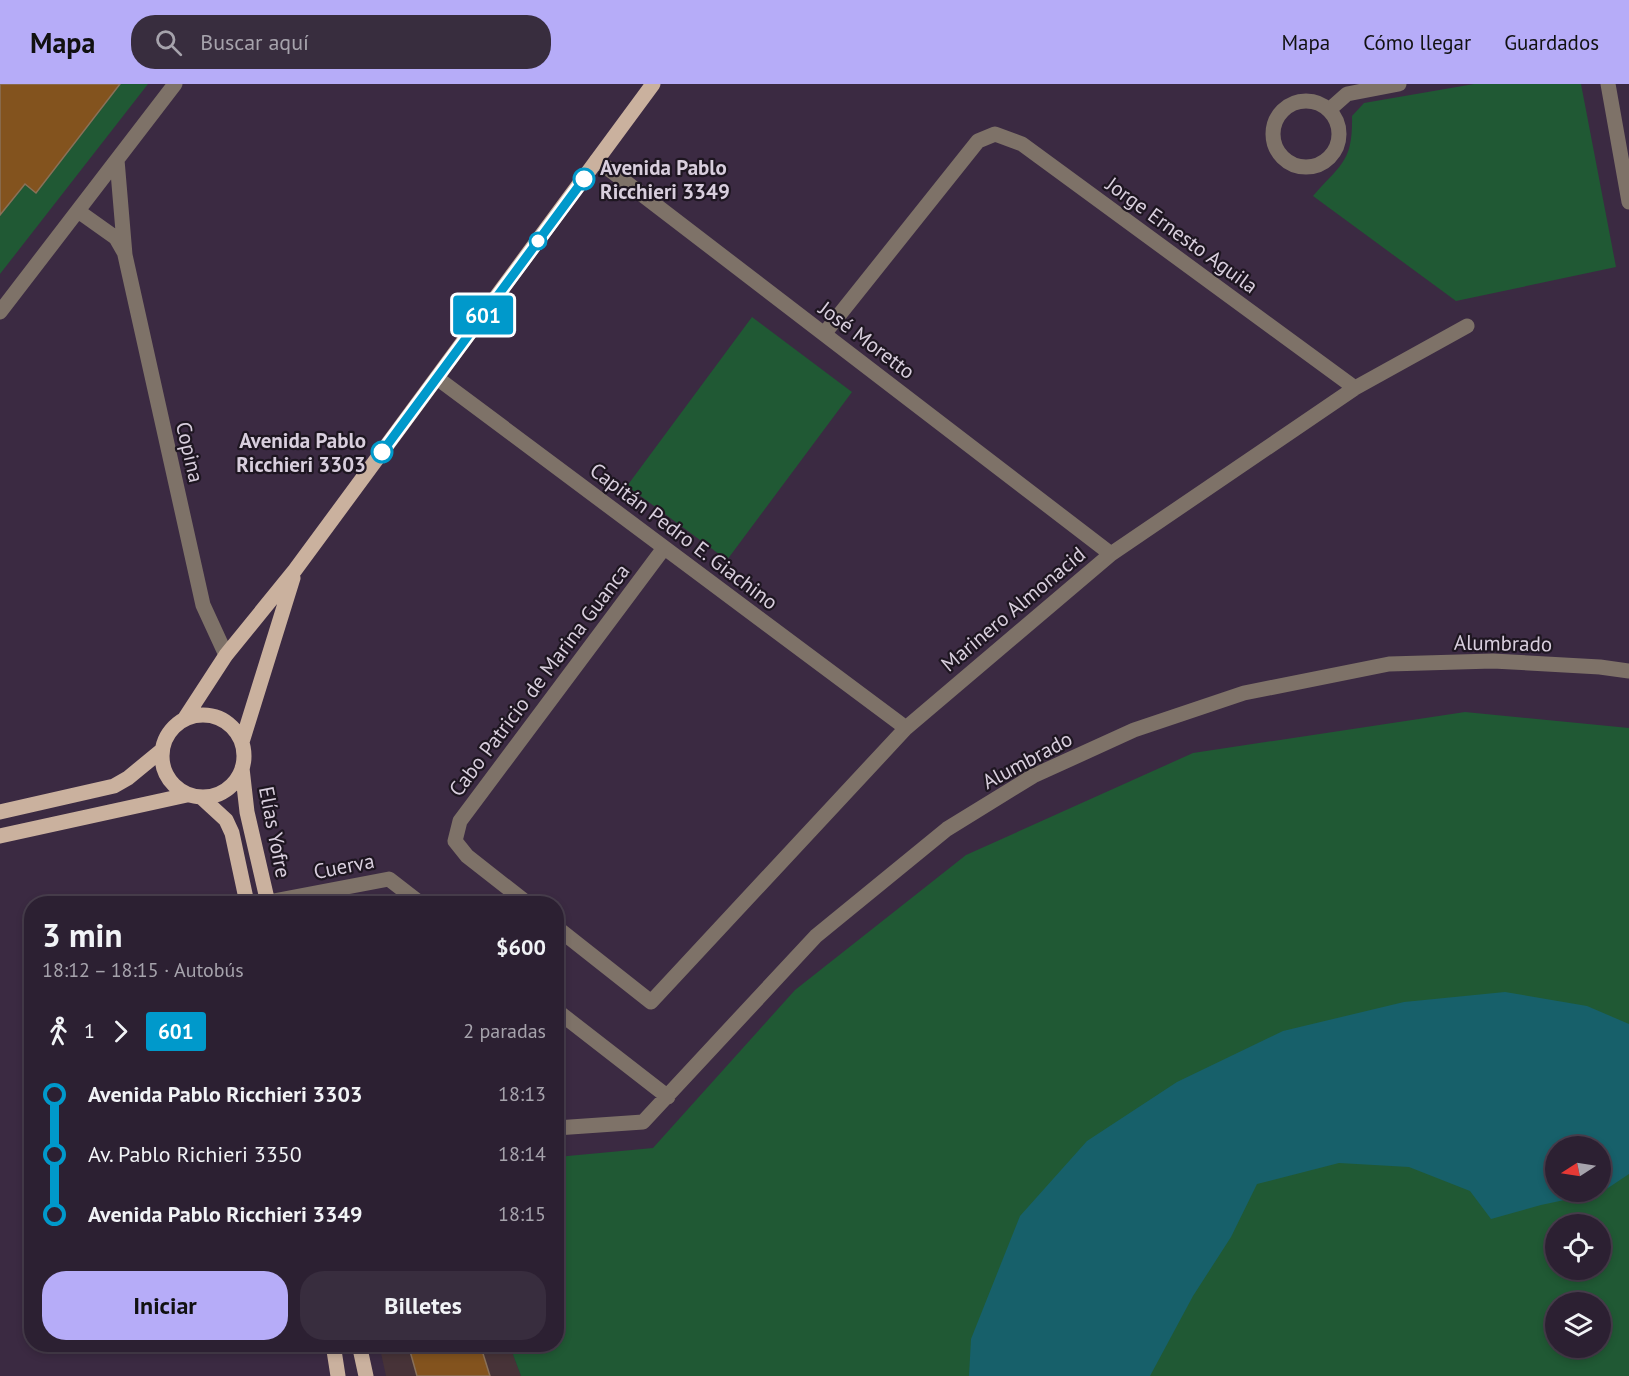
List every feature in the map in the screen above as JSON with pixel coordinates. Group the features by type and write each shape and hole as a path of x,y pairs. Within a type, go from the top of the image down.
{"main road":[{"path":"185,718 226,655 295,570 653,84"},
{"path":"242,742 295,570"},
{"path":"0,836 194,796 215,796 227,790 237,780 242,768 244,755 242,742 235,730 225,721 212,715 199,714 185,718 174,726 166,737 162,750 162,764 167,777 176,788 194,796"},
{"path":"0,812 114,786 128,778 162,750"},
{"name":"Elías Yofre","path":"242,768 247,812 267,896"},
{"name":"Elías Yofre","path":"194,796 226,820 232,833 246,896"},
{"path":"334,1352 338,1376"},
{"path":"361,1352 366,1376"}],"street":[{"path":"0,312 175,84"},
{"path":"1329,110 1347,94 1399,84"},
{"path":"1608,84 1629,202"},
{"path":"1299,101 1310,101 1329,110 1339,129 1339,140 1335,150 1319,164 1297,165 1287,160 1275,143 1274,132 1281,112 1289,105 1299,101"},
{"name":"Jorge Ernesto Aguila","path":"824,334 978,141 995,134 1022,144 1355,388"},
{"name":"Copina","path":"117,160 125,255 203,604 226,655"},
{"name":"José Moretto","path":"597,160 1111,554"},
{"name":"Copina","path":"78,211 116,238 125,255"},
{"name":"Marinero Almonacid","path":"564,933 651,1002 906,728 1111,554 1355,388 1467,326"},
{"name":"Capitán Pedro E. Giachino","path":"437,378 906,728"},
{"name":"Cabo Patricio de Marina Guanca","path":"517,896 467,856 455,841 460,821 664,548"},
{"name":"Alumbrado","path":"564,1127 643,1122 816,936 947,829 1033,776 1134,730 1244,693 1389,664 1493,661 1600,667 1629,671"},
{"name":"Cuerva","path":"300,896 389,879 411,896"},
{"path":"564,1016 668,1097"}],"shaded area":[{"path":"0,84 148,84 0,274"},
{"path":"1474,84 1581,84 1616,267 1456,301 1313,196 1343,161 1350,143 1352,116 1364,103"},
{"path":"752,317 852,392 727,560 627,486"},
{"path":"1465,712 1629,728 1629,1376 521,1376 512,1352 564,1352 564,1156 653,1148 795,990 966,855 1193,753"},
{"path":"1505,992 1587,1006 1629,1024 1629,1174 1611,1186 1611,1136 1545,1136 1545,1202 1555,1202 1491,1219 1470,1191 1409,1167 1339,1163 1257,1184 1231,1237 1193,1296 1150,1376 969,1376 971,1339 1020,1216 1087,1141 1177,1082 1283,1031 1404,1002"},
{"path":"381,1352 512,1352 521,1376 386,1376"}],"building":[{"path":"0,84 120,84 36,193 25,184 0,215"},
{"path":"410,1352 482,1352 490,1376 417,1376"}],"bus line":[{"name":"601","path":"382,452 584,179"}],"place":[{"name":"Avenida Pablo Ricchieri 3349","path":"584,179"},
{"name":"Avenida Pablo Ricchieri 3303","path":"382,452"}]}
